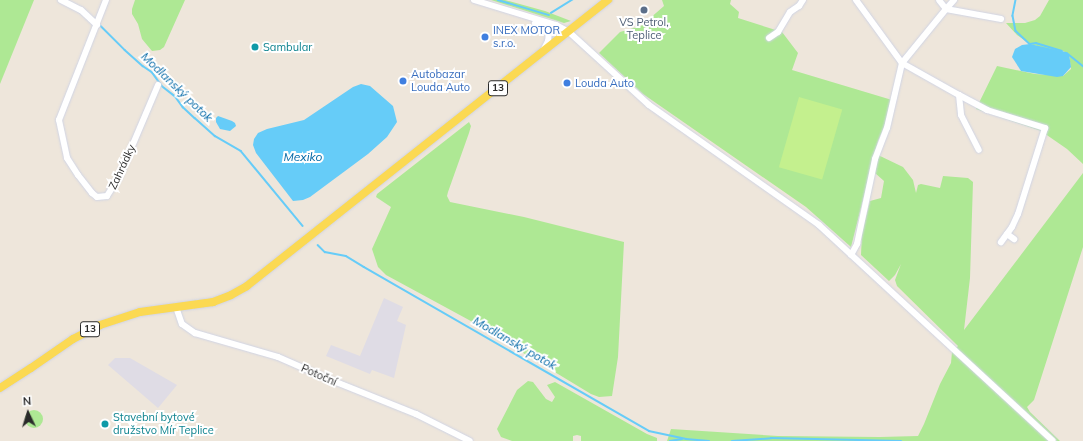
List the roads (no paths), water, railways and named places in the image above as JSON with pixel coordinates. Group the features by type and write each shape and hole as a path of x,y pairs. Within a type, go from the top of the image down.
{"main road":[{"name":"13","path":"0,388 73,339 93,328 140,312 194,305 224,298 247,286 608,0"}],"street":[{"path":"61,0 81,10 97,25"},
{"name":"Zahrádky","path":"106,0 60,120 66,158 96,197 107,196 117,182 158,85"},
{"path":"474,0 560,27 569,32 649,105 799,209 819,225 1053,441"},
{"path":"769,38 778,32 790,12 799,6 803,0"},
{"path":"856,0 902,62 959,96 987,110 1045,128 1018,214 1001,242"},
{"path":"939,0 946,9 1001,19"},
{"path":"850,255 857,244 875,159 887,128 902,62 954,0"},
{"path":"520,14 548,30 548,41 539,56"},
{"path":"959,96 961,115 979,150"},
{"path":"1007,234 1014,240"},
{"name":"Potoční","path":"176,307 181,322 195,334 278,357 416,414 470,441"}],"water":[{"path":"1030,44 1066,52 1069,54 1071,67 1063,76 1057,77 1021,71 1012,57 1015,49 1022,45"},
{"name":"Mexiko","path":"361,84 370,86 393,106 397,122 387,137 368,154 310,197 303,200 293,201 256,153 253,145 254,139 258,133 267,129 304,120 353,87"},
{"path":"218,116 232,121 236,126 230,131 220,129 216,122 216,118"}],"waterway":[{"path":"498,0 549,15"},
{"path":"551,13 572,0"},
{"path":"1016,0 1013,16 1016,31 1030,44 1036,43 1062,51"},
{"name":"Modlanský potok","path":"98,23 125,50 152,72 162,86 175,96 183,107 215,136 241,151 303,226"},
{"path":"1067,53 1083,66"},
{"name":"Modlanský potok","path":"318,245 325,252 346,256 649,431 686,439 709,441"},
{"name":"Modlanský potok","path":"732,441 771,438 901,441"},
{"name":"Modlanský potok","path":"670,441 682,439"}],"place":[{"name":"VS Petrol, Teplice","path":"644,10"},
{"name":"INEX MOTOR s.r.o.","path":"485,37"},
{"name":"Sambular","path":"255,47"},
{"name":"Autobazar Louda Auto","path":"403,81"},
{"name":"Louda Auto","path":"567,83"},
{"name":"Stavební bytové družstvo Mír Teplice","path":"105,424"}]}
